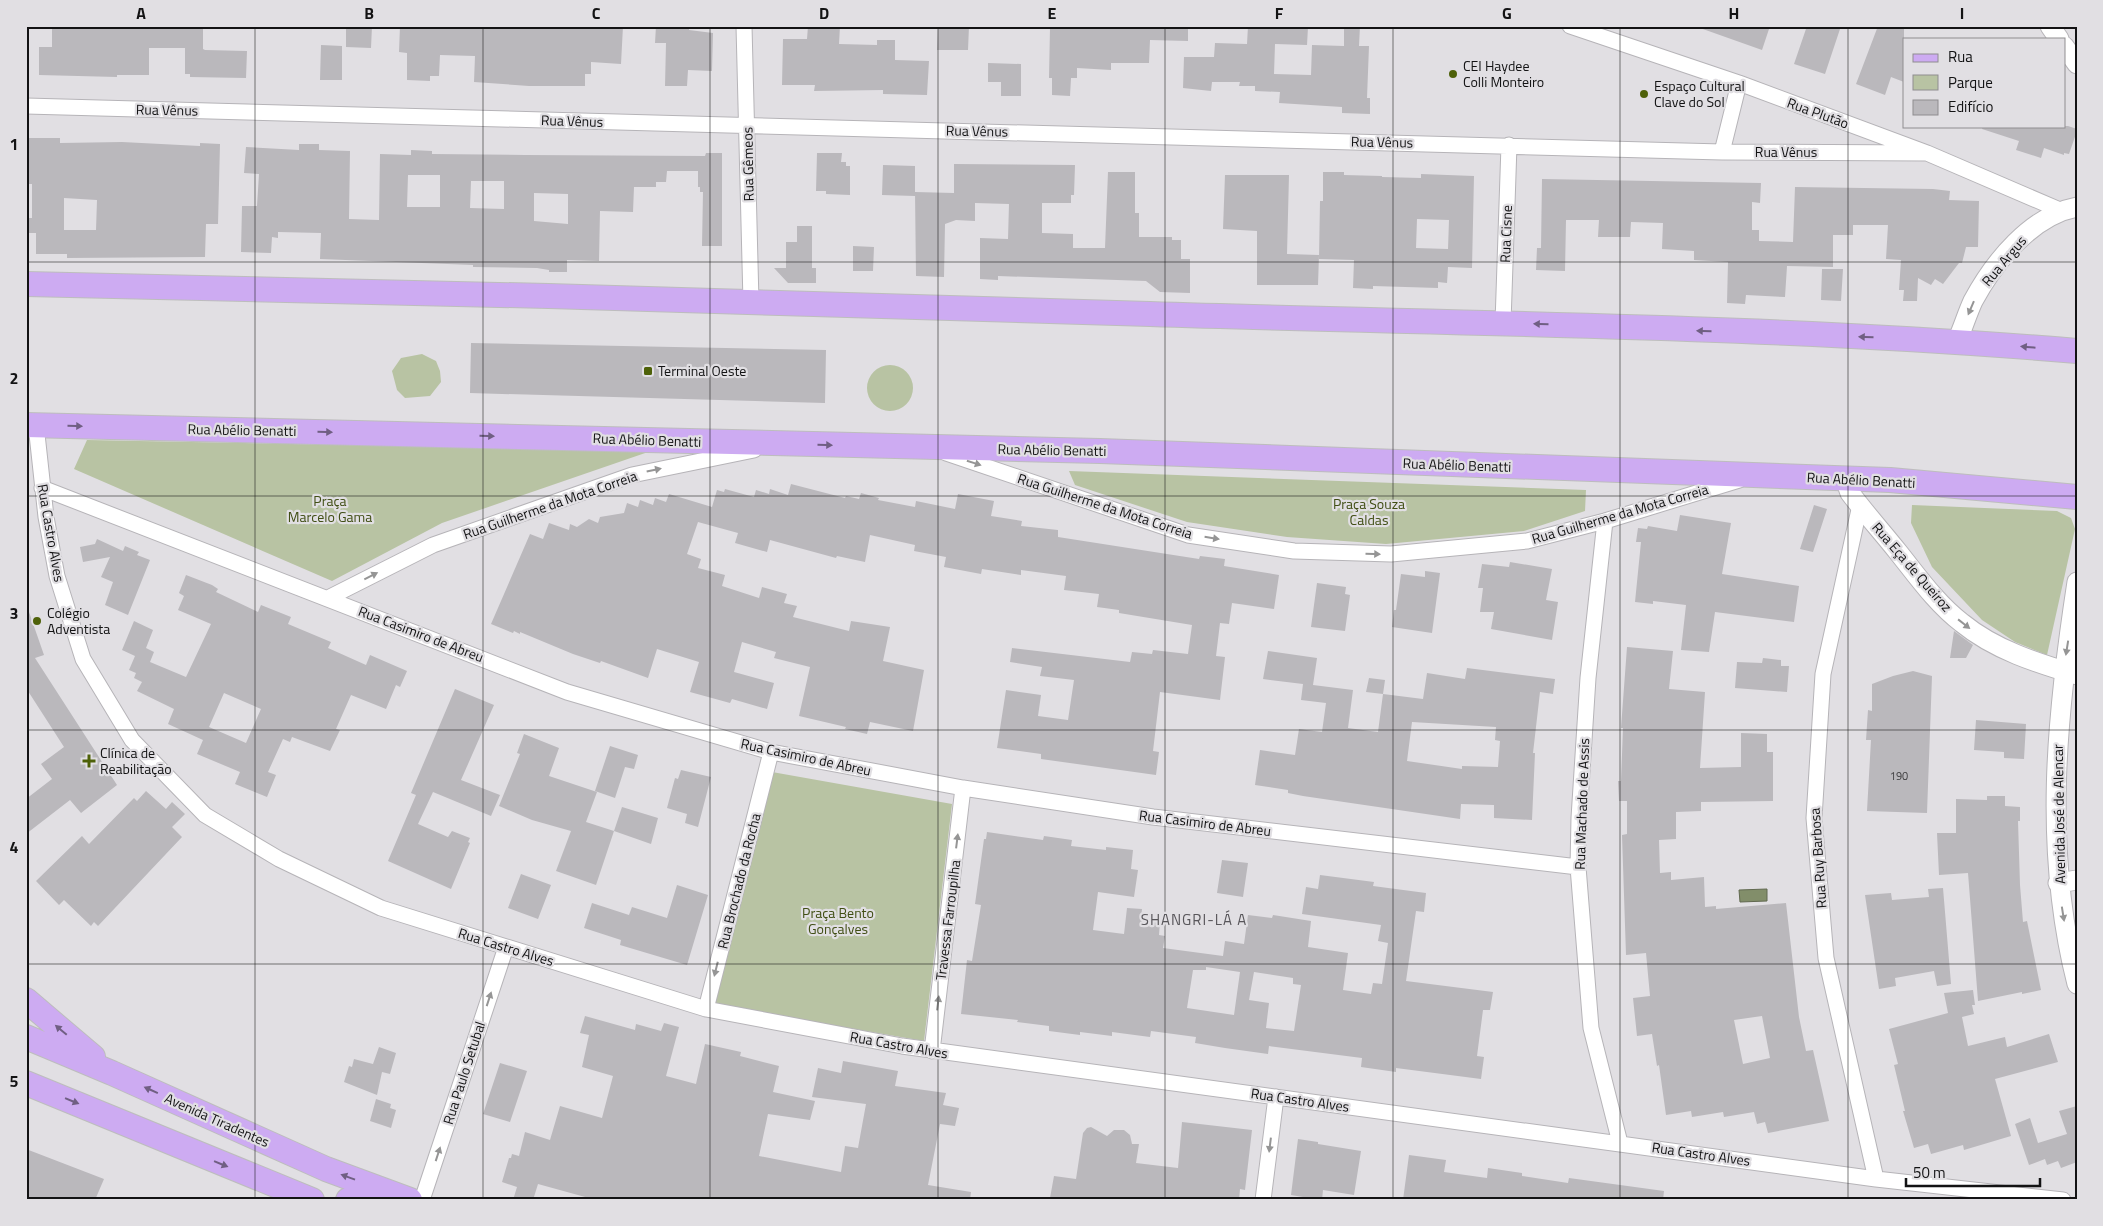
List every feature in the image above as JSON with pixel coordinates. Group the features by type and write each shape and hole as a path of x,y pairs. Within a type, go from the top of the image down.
{"main road":[{"path":"26,284 1504,323 1957,341 2077,351"},
{"name":"Rua Abélio Benatti","path":"31,425 1100,451 1756,474 1890,480 2077,497"},
{"path":"26,1000 112,1073"},
{"name":"Avenida Tiradentes","path":"26,1037 112,1073 326,1169 410,1200"},
{"path":"26,1083 312,1200"},
{"path":"348,1200 365,1195 396,1200"}],"street":[{"name":"Rua Gêmeos","path":"744,26 751,302"},
{"name":"Rua Plutão","path":"1570,26 1739,83 2070,206"},
{"path":"2050,26 2058,38"},
{"path":"2066,49 2077,64"},
{"path":"1722,152 1739,83"},
{"name":"Rua Vênus","path":"26,106 1722,152 1927,153"},
{"name":"Rua Cisne","path":"1504,323 1509,145"},
{"name":"Rua Argus","path":"1957,341 1973,302 1994,269 2010,249 2027,233 2070,206"},
{"name":"Rua Castro Alves","path":"31,425 57,576 83,659 132,740 204,815 279,859 381,908 706,1009 932,1051 1876,1178 2063,1200"},
{"name":"Rua Guilherme da Mota Correia","path":"328,598 433,545 632,475 783,444"},
{"name":"Rua Guilherme da Mota Correia","path":"928,447 1188,535 1294,551 1391,554 1527,541 1605,521 1756,474"},
{"name":"Rua Eça de Queiroz","path":"1845,479 1850,493 1860,506 1938,600 1962,623 1989,642 2036,663 2070,673"},
{"name":"Rua Casimiro de Abreu","path":"42,488 567,692 771,752 963,788 1153,817 1578,867"},
{"name":"Rua Ruy Barbosa","path":"1860,506 1823,674 1814,818 1826,958 1876,1178"},
{"name":"Rua Machado de Assis","path":"1605,521 1588,678 1579,818 1578,867 1591,1028 1620,1143"},
{"name":"Avenida José de Alencar","path":"2077,582 2070,673 2055,771 2068,881 2069,952 2077,984"},
{"name":"Rua Brochado da Rocha","path":"706,1009 771,752"},
{"name":"Travessa Farroupilha","path":"932,1051 963,788"},
{"name":"Rua Paulo Setubal","path":"422,1200 506,947"},
{"path":"1263,1200 1276,1097"}],"green space":[{"path":"422,354 436,361 440,371 441,382 430,396 405,398 397,390 392,371 401,358"},
{"path":"886,365 894,365 903,369 909,375 913,388 909,401 903,407 894,411 886,411 877,407 871,401 867,392 867,384 871,375 877,369"},
{"name":"Praça Marcelo Gama","path":"87,440 651,451 442,523 332,581 74,469"},
{"name":"Praça Souza Caldas","path":"1069,471 1586,490 1585,511 1524,531 1386,544 1287,537 1187,522 1075,485"},
{"path":"1912,505 2057,511 2071,518 2075,529 2047,655 2015,642 1982,620 1932,567 1911,523"},
{"name":"Praça Bento Gonçalves","path":"772,772 952,804 924,1041 715,1005"}],"shaded area":[{"path":"1767,889 1767,901 1740,902 1739,890"}],"building":[{"path":"93,26 203,26 203,49 247,51 246,78 190,77 190,74 185,74 185,48 149,48 149,75 117,75 117,77 39,75 39,47 52,47 52,29 93,29"},
{"path":"346,26 372,26 371,48 346,47"},
{"path":"400,26 592,28 592,26 623,26 621,64 591,62 591,74 585,74 585,86 529,86 474,82 475,56 440,55 439,76 430,76 430,81 407,80 407,53 399,52"},
{"path":"656,26 689,26 689,30 713,33 712,71 688,70 687,86 665,86 666,43 655,43"},
{"path":"808,26 840,26 839,44 877,45 877,40 895,40 895,60 929,61 927,95 883,94 883,90 814,91 815,85 782,85 783,39 807,39"},
{"path":"938,26 969,26 968,50 937,50"},
{"path":"1075,26 1188,26 1188,41 1150,40 1149,63 1111,63 1111,70 1077,68 1077,78 1071,78 1070,96 1052,95 1052,78 1049,78 1050,28 1075,28"},
{"path":"1248,26 1308,27 1307,45 1275,44 1274,74 1311,75 1312,45 1344,46 1344,26 1360,26 1359,46 1369,46 1367,98 1370,98 1370,114 1342,113 1342,107 1279,103 1280,92 1255,91 1255,86 1239,86 1240,82 1212,82 1211,91 1183,88 1184,57 1214,57 1215,43 1247,44"},
{"path":"1700,26 1770,26 1762,50 1700,28"},
{"path":"1807,26 1841,26 1825,74 1794,64"},
{"path":"1878,26 1904,26 1903,82 1891,77 1885,95 1856,84"},
{"path":"321,45 342,46 342,80 320,80"},
{"path":"988,63 1021,64 1021,96 1001,96 1001,82 988,82"},
{"path":"2068,126 2077,129 2077,131 2069,154 2064,153 2064,155 2044,148 2041,158 2016,150 2019,141 1982,129 2066,128"},
{"path":"26,138 60,138 60,143 122,142 200,146 200,143 220,144 218,224 206,224 205,257 67,258 67,254 36,254 36,233 26,233 26,218 32,218 32,184 26,184","holes":["64,198 97,200 96,230 64,230"]},
{"path":"299,144 319,144 319,150 350,151 349,219 379,220 380,154 411,155 411,150 432,151 432,154 525,155 705,156 706,153 722,153 722,246 702,246 703,192 700,192 700,187 698,187 698,171 667,171 666,182 656,182 656,187 634,187 633,212 600,211 599,261 567,260 567,272 549,272 549,270 537,268 473,267 473,265 320,259 321,233 278,232 278,238 272,237 271,253 241,252 242,206 257,206 259,174 244,173 246,147 299,150","holes":["408,175 440,175 440,207 407,207","471,181 504,181 504,209 470,208","534,193 568,194 568,224 534,221"]},
{"path":"817,153 842,153 841,162 846,162 846,166 850,166 850,195 826,194 826,191 816,191"},
{"path":"954,164 1075,165 1074,195 1071,195 1071,203 1042,203 1042,233 1073,234 1073,248 1105,248 1108,172 1135,172 1135,213 1139,213 1139,237 1172,237 1172,240 1181,240 1181,259 1190,259 1190,293 1160,292 1146,281 998,276 998,280 980,279 980,238 1008,239 1009,204 975,203 975,221 956,220 945,224 944,277 916,276 915,192 954,193"},
{"path":"883,165 915,166 915,196 882,195"},
{"path":"1323,172 1344,172 1344,175 1382,177 1421,178 1421,174 1474,176 1472,268 1448,267 1447,283 1438,282 1438,288 1373,286 1373,289 1353,288 1354,260 1319,259 1320,201 1323,201","holes":["1417,219 1449,220 1448,249 1416,248"]},
{"path":"1225,175 1289,175 1287,254 1319,255 1318,285 1257,285 1257,231 1223,229"},
{"path":"1542,179 1761,183 1760,203 1752,202 1752,230 1759,230 1759,241 1793,242 1795,187 1933,189 1950,191 1949,200 1979,201 1978,247 1966,247 1962,263 1959,263 1943,284 1935,279 1931,285 1918,278 1917,301 1903,301 1904,290 1899,290 1901,260 1886,259 1888,225 1853,225 1853,235 1833,235 1833,267 1787,266 1785,297 1746,295 1745,304 1727,303 1728,262 1694,260 1694,251 1662,249 1663,223 1631,222 1630,237 1598,237 1599,220 1566,220 1565,271 1536,270 1537,248 1541,248"},
{"path":"797,226 812,226 812,268 816,268 816,283 788,283 774,268 786,268 786,242 797,242"},
{"path":"853,246 874,247 873,271 853,271"},
{"path":"1822,269 1843,269 1841,301 1821,300"},
{"name":"Terminal Oeste","path":"471,343 826,350 825,403 470,393"},
{"path":"791,484 845,498 846,496 859,499 861,493 879,498 878,500 915,507 916,501 955,509 958,494 994,501 991,516 1022,521 1021,526 1058,530 1058,537 1199,559 1200,556 1225,559 1224,566 1279,575 1274,609 1232,603 1229,624 1220,623 1216,656 1225,657 1220,700 1160,692 1153,751 1159,752 1156,775 1041,759 1041,754 997,748 1006,690 1041,695 1038,716 1068,720 1074,680 1040,676 1042,667 1010,662 1012,648 1130,662 1132,652 1152,654 1153,650 1188,654 1192,625 1119,613 1119,610 1097,607 1099,594 1064,590 1066,576 1021,570 1021,575 982,569 981,574 944,567 946,557 914,551 915,545 870,535 865,562 837,556 836,558 770,540 767,552 735,543 738,533 698,522 687,554 701,559 698,568 725,575 722,586 759,598 762,587 787,594 784,603 797,606 793,617 849,631 851,621 890,627 883,661 924,670 913,731 870,722 867,734 799,716 810,667 774,658 776,652 742,642 734,672 774,683 767,709 732,699 730,703 690,692 699,662 657,649 648,678 601,661 600,663 573,654 520,632 520,634 514,631 513,633 491,624 530,534 543,539 549,523 569,530 570,524 577,527 589,519 598,523 600,517 624,513 627,503 638,507 640,500 653,505 655,498 666,502 669,494 712,507 717,490 724,492 725,489 754,497 756,490 769,494 770,489 788,495"},
{"path":"1814,505 1827,509 1813,552 1800,549"},
{"path":"1680,515 1731,523 1722,574 1799,586 1794,622 1715,612 1709,652 1681,650 1686,605 1653,601 1653,604 1635,602 1641,542 1636,542 1638,528 1647,529 1648,526 1677,531"},
{"path":"97,539 123,551 125,546 139,552 137,555 150,560 128,615 105,605 113,582 101,577 110,557 83,562 80,547 95,544"},
{"path":"1510,562 1552,569 1546,600 1558,602 1552,640 1491,629 1494,612 1480,612 1483,588 1478,588 1482,564 1509,567"},
{"path":"1425,571 1440,573 1432,633 1392,627 1401,574 1425,577"},
{"path":"186,575 212,585 218,589 216,592 258,612 261,605 291,617 288,624 331,642 328,648 366,665 370,655 407,671 400,687 396,685 386,709 351,695 336,729 340,730 330,751 292,737 290,742 283,739 268,772 276,775 267,797 235,784 240,772 197,754 203,740 168,724 174,709 137,691 142,682 134,678 136,673 129,670 135,656 122,650 134,621 153,630 146,648 154,652 150,662 186,677 211,624 178,610 184,596 179,593","holes":["224,693 261,709 246,743 209,727"]},
{"path":"1317,583 1346,587 1345,594 1350,595 1345,631 1311,627"},
{"path":"26,612 29,612 44,655 35,658 117,785 81,813 70,800 26,834 26,799 52,779 41,764 64,747 26,688"},
{"path":"1954,631 1973,645 1966,658 1950,658"},
{"path":"1627,647 1673,651 1669,689 1705,692 1700,768 1741,767 1741,733 1767,734 1767,752 1773,752 1773,801 1701,802 1701,811 1676,812 1676,839 1659,840 1660,873 1671,872 1671,880 1704,877 1705,907 1716,906 1716,909 1786,903 1799,1017 1806,1051 1813,1050 1829,1121 1768,1133 1765,1122 1757,1124 1754,1112 1724,1117 1723,1112 1692,1117 1691,1111 1666,1115 1659,1065 1657,1066 1652,1034 1637,1036 1633,998 1650,996 1646,953 1626,955 1622,835 1627,834 1627,801 1619,801 1618,781 1621,781 1623,728 1621,728","holes":["1762,1016 1770,1058 1743,1064 1734,1020"]},
{"path":"1268,651 1317,658 1313,685 1353,690 1348,728 1378,732 1383,694 1423,699 1427,673 1465,679 1467,668 1555,679 1553,694 1540,692 1533,753 1535,753 1532,820 1494,818 1494,805 1461,804 1460,819 1303,796 1288,793 1288,790 1255,785 1260,750 1295,755 1299,729 1322,732 1326,703 1301,700 1303,684 1263,679","holes":["1412,722 1496,727 1495,740 1500,741 1498,767 1462,766 1462,769 1407,761"]},
{"path":"1763,658 1781,660 1781,666 1789,666 1787,692 1735,688 1737,662 1762,663"},
{"path":"1913,671 1932,676 1927,813 1867,811 1871,740 1866,740 1868,710 1872,711 1872,684"},
{"path":"1369,678 1385,680 1383,694 1366,692"},
{"path":"455,689 494,705 461,780 500,795 491,816 433,792 418,824 448,837 452,831 470,838 468,842 470,843 451,889 388,861 416,795 411,793"},
{"path":"1976,720 2026,724 2024,759 2004,758 2004,752 1974,750"},
{"path":"524,734 559,748 549,776 597,792 586,822 614,831 596,885 556,871 571,831 532,820 499,806 520,754 517,753"},
{"path":"610,746 638,755 634,769 625,767 615,798 595,791"},
{"path":"681,770 711,777 698,827 685,823 687,814 667,808 675,778 678,779"},
{"path":"146,791 166,809 172,802 185,814 172,827 182,837 98,926 94,922 91,926 64,900 59,905 36,881 82,836 89,844 134,798 137,801"},
{"path":"1987,796 2005,796 2005,806 2020,807 2020,821 2018,821 2023,922 2027,921 2041,990 1978,1001 1968,873 1939,875 1937,833 1956,833 1956,799 1987,800"},
{"path":"622,807 658,818 651,844 614,831"},
{"path":"987,832 1043,840 1044,836 1072,840 1071,846 1106,850 1106,847 1133,850 1131,869 1138,870 1134,897 1098,892 1093,930 1124,934 1127,908 1142,909 1141,918 1160,921 1159,935 1165,936 1163,948 1223,956 1225,941 1244,944 1248,915 1272,918 1273,915 1311,921 1308,947 1348,953 1343,990 1371,994 1373,983 1382,984 1388,943 1378,941 1381,925 1302,914 1306,887 1318,889 1320,875 1374,882 1373,886 1426,893 1424,912 1416,911 1406,981 1493,992 1490,1010 1483,1010 1477,1056 1484,1057 1481,1079 1396,1068 1396,1072 1361,1067 1362,1058 1269,1046 1268,1054 1225,1048 1195,1043 1196,1037 1151,1031 1150,1037 1112,1032 1112,1036 1080,1032 1080,1035 1049,1031 1049,1026 1017,1022 1018,1020 961,1014 967,960 972,961 981,905 975,904 984,839 986,839","holes":["1206,967 1240,972 1234,1015 1187,1008 1193,970 1206,970","1254,972 1293,978 1293,984 1301,985 1294,1031 1266,1028 1269,1003 1249,1000"]},
{"path":"1222,860 1248,863 1243,897 1217,893"},
{"path":"521,874 551,885 538,919 508,908"},
{"path":"677,885 708,895 687,965 620,945 621,940 584,928 592,903 629,915 632,907 667,918"},
{"path":"1943,888 1951,984 1937,986 1934,971 1895,978 1896,986 1879,989 1865,895 1891,893 1892,900 1929,897 1928,889"},
{"path":"1973,990 1975,1005 1972,1005 1974,1014 1962,1017 1968,1046 2005,1037 2007,1047 2049,1034 2058,1062 1995,1079 2011,1136 1964,1150 1963,1145 1931,1154 1928,1144 1914,1148 1903,1111 1905,1111 1894,1065 1898,1064 1889,1029 1948,1013 1944,993"},
{"path":"585,1016 635,1030 636,1024 661,1031 664,1023 679,1027 666,1076 696,1084 705,1044 741,1052 740,1056 779,1066 773,1092 815,1101 810,1120 768,1114 759,1156 841,1172 845,1146 858,1148 866,1104 812,1097 818,1068 841,1073 843,1061 898,1071 895,1086 946,1093 943,1105 959,1108 955,1126 940,1124 928,1185 971,1192 970,1200 763,1200 746,1197 746,1200 596,1200 538,1184 533,1200 513,1200 517,1187 502,1182 509,1158 511,1158 512,1154 519,1156 525,1132 550,1140 560,1106 602,1118 613,1076 582,1067 589,1035 580,1033"},
{"path":"379,1047 396,1053 390,1074 382,1072 377,1095 344,1082 349,1066 352,1067 354,1059 373,1064"},
{"path":"500,1063 527,1071 510,1122 483,1114"},
{"path":"376,1099 391,1104 390,1108 396,1110 391,1128 370,1121"},
{"path":"2077,1106 2077,1162 2061,1168 2058,1161 2047,1165 2045,1159 2029,1165 2015,1124 2030,1118 2038,1143 2067,1134 2059,1111"},
{"path":"1182,1122 1252,1130 1245,1190 1240,1189 1239,1200 1050,1198 1054,1176 1076,1179 1083,1133 1087,1128 1091,1127 1107,1136 1114,1130 1124,1130 1130,1135 1132,1144 1139,1144 1136,1163 1178,1168"},
{"path":"1298,1139 1361,1151 1354,1195 1323,1190 1322,1200 1303,1200 1303,1197 1291,1195"},
{"path":"26,1149 104,1179 95,1200 26,1200"},
{"path":"1409,1155 1446,1160 1444,1172 1487,1178 1488,1168 1522,1173 1522,1176 1568,1183 1569,1178 1664,1191 1663,1200 1403,1200"}],"place":[{"name":"CEI Haydee Colli Monteiro","path":"1453,74"},
{"name":"Espaço Cultural Clave do Sol","path":"1644,94"},
{"name":"Terminal Oeste","path":"648,371"},
{"name":"Colégio Adventista","path":"37,621"},
{"name":"Clínica de Reabilitação","path":"89,761"}],"district":[{"name":"SHANGRI-LÁ A","path":"1194,920"}]}
